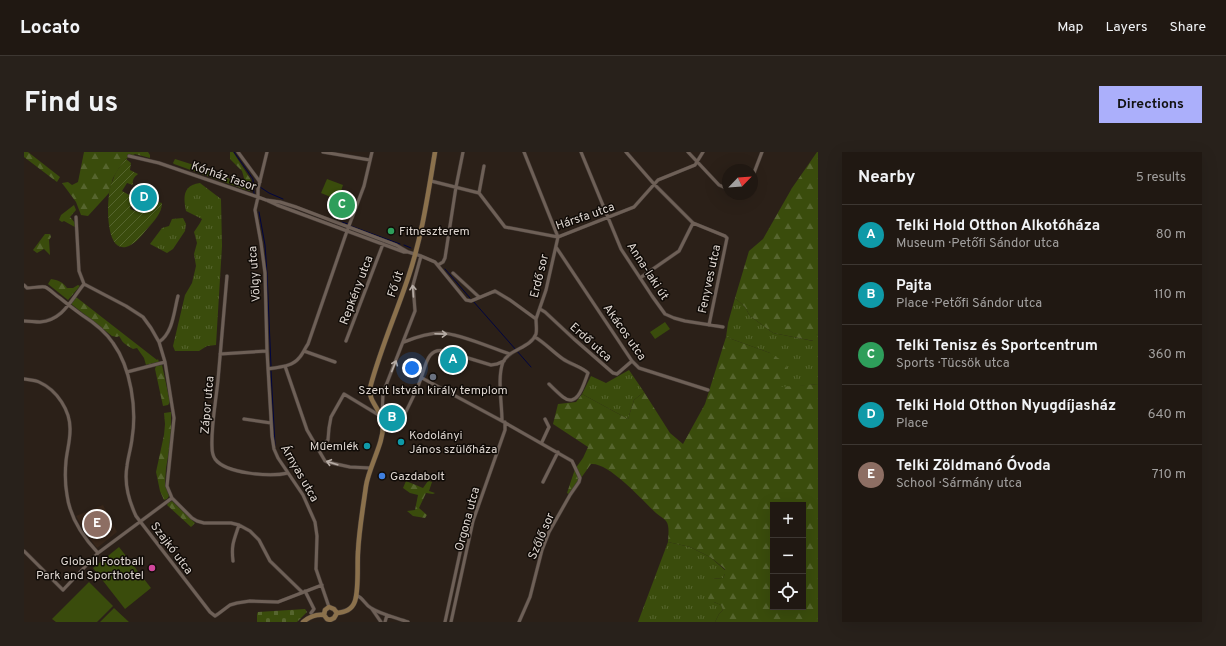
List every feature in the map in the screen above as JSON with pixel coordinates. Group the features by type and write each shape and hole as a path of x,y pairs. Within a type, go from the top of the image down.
{"main road":[{"name":"Fő út","path":"337,613 347,611 352,608 355,603 359,536 366,484 380,440 383,424 382,417 369,393 407,282 415,254 435,152"},
{"path":"303,622 318,614 324,615 327,619 333,621 337,613 330,607 325,610 324,615"}],"street":[{"path":"238,152 260,182"},
{"name":"Völgy utca","path":"266,152 255,210 262,243 265,273 267,351"},
{"path":"323,152 370,160"},
{"path":"268,369 285,366 299,359 308,344 346,231 364,186 372,152"},
{"path":"463,152 445,258 443,262 438,265 466,300 471,301 495,291 536,319"},
{"path":"524,152 558,237"},
{"name":"Anna-laki út","path":"581,152 621,249 665,314 674,318 723,327"},
{"path":"626,152 654,184 693,223 679,250 640,278"},
{"path":"688,152 719,185 722,186"},
{"path":"654,184 658,180 695,165 703,152"},
{"path":"757,164 762,152"},
{"name":"Kórház fasor","path":"129,156 160,163 258,198 280,202 287,207 346,231 383,242"},
{"path":"430,181 479,192 484,166"},
{"name":"Hársfa utca","path":"479,192 505,227 558,237 634,207 654,184"},
{"name":"Kórház fasor","path":"287,207 348,227 404,252 432,260 438,265"},
{"path":"76,217 79,271 84,284 126,306 143,317 159,342 174,418 167,486 172,498 197,521 204,523 231,523 239,525 250,531 259,540 270,561 304,592 314,609 311,613"},
{"name":"Fenyves utca","path":"693,223 727,238 709,325"},
{"name":"Erdő sor","path":"535,337 536,319 540,309 558,237"},
{"name":"Repkény utca","path":"346,341 383,242"},
{"name":"Akácos utca","path":"556,247 632,361 639,368 708,390"},
{"name":"Fő út","path":"382,417 383,393 415,311 413,285 421,256"},
{"path":"453,273 480,297"},
{"name":"Zápor utca","path":"227,276 212,445 214,456 219,463 248,473 267,475 288,473"},
{"path":"24,321 40,322 53,319 65,311 84,284"},
{"path":"24,285 27,288 46,287 68,305"},
{"path":"159,342 164,339 169,332 178,296"},
{"name":"Szajkó utca","path":"68,305 92,322 108,336 120,355 127,372 133,403 134,422 132,441 126,467 127,488 131,506 140,521 210,612 215,616 230,606 250,601 278,602 322,585"},
{"name":"Erdő utca","path":"540,309 614,374 617,374 632,361"},
{"path":"404,342 421,336 442,333 450,334 510,354"},
{"path":"382,429 394,428 398,425 422,378 430,356 434,351 439,350 491,365 504,361 510,354 523,347 535,337 562,359 588,373 578,396 574,399 568,400 563,398 549,384"},
{"path":"220,354 267,351"},
{"name":"Árnyas utca","path":"267,351 274,449 283,466 303,495 315,522 317,536 316,569 330,607"},
{"path":"304,351 335,362"},
{"name":"Orgona utca","path":"451,622 473,521 505,430 500,376 504,361"},
{"path":"127,372 164,362"},
{"path":"285,366 307,430 327,462 350,467 370,468"},
{"path":"422,378 504,421 558,452 543,482"},
{"path":"24,379 38,381 48,387 58,397 66,411 70,430 66,461 66,494 70,510 80,532 98,553"},
{"path":"318,449 328,440 331,417 344,394 382,417"},
{"path":"244,418 271,423"},
{"path":"542,442 549,427 545,419"},
{"name":"Szőlő sor","path":"519,622 530,597 542,550 549,532 580,478 572,461 558,452"},
{"path":"24,552 63,590 98,553 172,498"},
{"path":"445,622 463,539 473,521"},
{"path":"233,561 233,541 239,525"},
{"path":"356,595 363,599 365,604 372,609 408,622"},
{"path":"372,609 381,622"},
{"path":"385,622 387,615"}],"shaded area":[{"path":"103,505 117,532 97,548 85,532 76,516"}],"green space":[{"path":"24,152 28,152 60,177 57,182 24,157"},
{"path":"84,152 148,152 150,158 135,154 126,159 113,178 109,193 88,216 81,215 76,202 62,183 68,182 72,185 78,182"},
{"path":"230,152 233,152 251,180 252,189 249,191 173,163 175,159 222,174 235,183 241,184 244,178 242,171 230,159"},
{"path":"817,152 818,335 814,334 814,341 773,333 750,316 745,307 735,298 749,251 763,239 792,188"},
{"path":"126,159 131,163 130,170 138,174 135,176 133,185 127,183 122,191 133,197 130,209 139,212 142,199 155,199 162,203 162,207 157,217 139,238 129,246 121,247 116,244 112,237 108,219 108,201 114,177"},
{"path":"327,179 343,185 338,200 321,193"},
{"path":"200,183 221,199 222,246 216,345 207,346 199,351 175,351 173,346 185,295 192,283 196,266 194,254 197,243 194,232 202,219 186,211 185,197 187,189 190,186"},
{"path":"74,205 76,210 70,217 75,223 75,227 59,220 61,215"},
{"path":"183,218 186,224 185,231 173,249 167,253 150,244 162,228 169,226 172,219"},
{"path":"45,234 50,234 51,237 49,240 50,255 44,249 37,253 33,250"},
{"path":"51,279 64,284 67,288 73,288 78,285 80,286 68,300 48,284"},
{"path":"76,297 157,360 158,359 159,362 146,365 144,358 137,348 133,349 127,345 119,336 112,336 70,303"},
{"path":"735,298 745,307 750,316 773,333 813,341 814,333 818,335 818,384 781,388 770,353 726,337"},
{"path":"665,322 670,329 655,339 650,332"},
{"path":"726,337 770,353 786,363 787,370 781,387 818,384 818,622 715,622 723,610 721,605 705,595 704,588 705,583 712,579 723,578 725,569 710,557 690,547 668,542 668,528 665,520 616,475 607,469 591,464 580,478 570,495 567,493 575,469 583,458 588,447 553,424 558,404 576,402 582,394 628,419 634,400 644,392 670,433 683,444 705,404"},
{"path":"162,365 170,402 168,405 163,406 155,369 156,366"},
{"path":"629,370 644,392 634,400 628,419 582,394 591,376 606,383"},
{"path":"171,412 171,440 165,483 169,496 164,500 160,491 156,472 164,435 164,413"},
{"path":"406,481 423,488 428,481 432,482 429,491 435,493 426,493 419,508 427,515 425,518 413,516 407,511 415,510 418,495 410,493 403,488"},
{"path":"172,501 195,523 191,527 167,505"},
{"path":"668,542 690,547 710,557 725,570 723,578 712,579 714,602 721,605 723,610 715,622 638,622"},
{"path":"119,547 151,588 125,609 93,568"},
{"path":"89,582 113,606 97,622 56,622 52,619"},
{"path":"114,608 129,622 100,622"},
{"path":"305,609 307,612 297,622 257,622 258,612"}],"waterway":[{"path":"234,152 253,179 254,194"},
{"path":"260,187 283,199"},
{"path":"259,212 265,245 271,366"},
{"path":"342,222 348,224"},
{"path":"351,226 400,244"},
{"path":"404,245 411,248"},
{"path":"445,269 470,298"},
{"path":"473,301 531,367"},
{"path":"271,371 275,445"}],"place":[{"name":"Telki Hold Otthon Nyugdíjasház","path":"144,198"},
{"name":"Telki Tenisz és Sportcentrum","path":"342,205"},
{"name":"Fitneszterem","path":"391,231"},
{"name":"Telki Hold Otthon Alkotóháza","path":"453,360"},
{"name":"Szent István király templom","path":"433,377"},
{"name":"Pajta","path":"392,418"},
{"name":"Kodolányi János szülőháza","path":"401,442"},
{"name":"Műemlék","path":"367,446"},
{"name":"Gazdabolt","path":"382,476"},
{"name":"Telki Zöldmanó Óvoda","path":"97,524"},
{"name":"Globall Football Park and Sporthotel","path":"152,568"}]}
